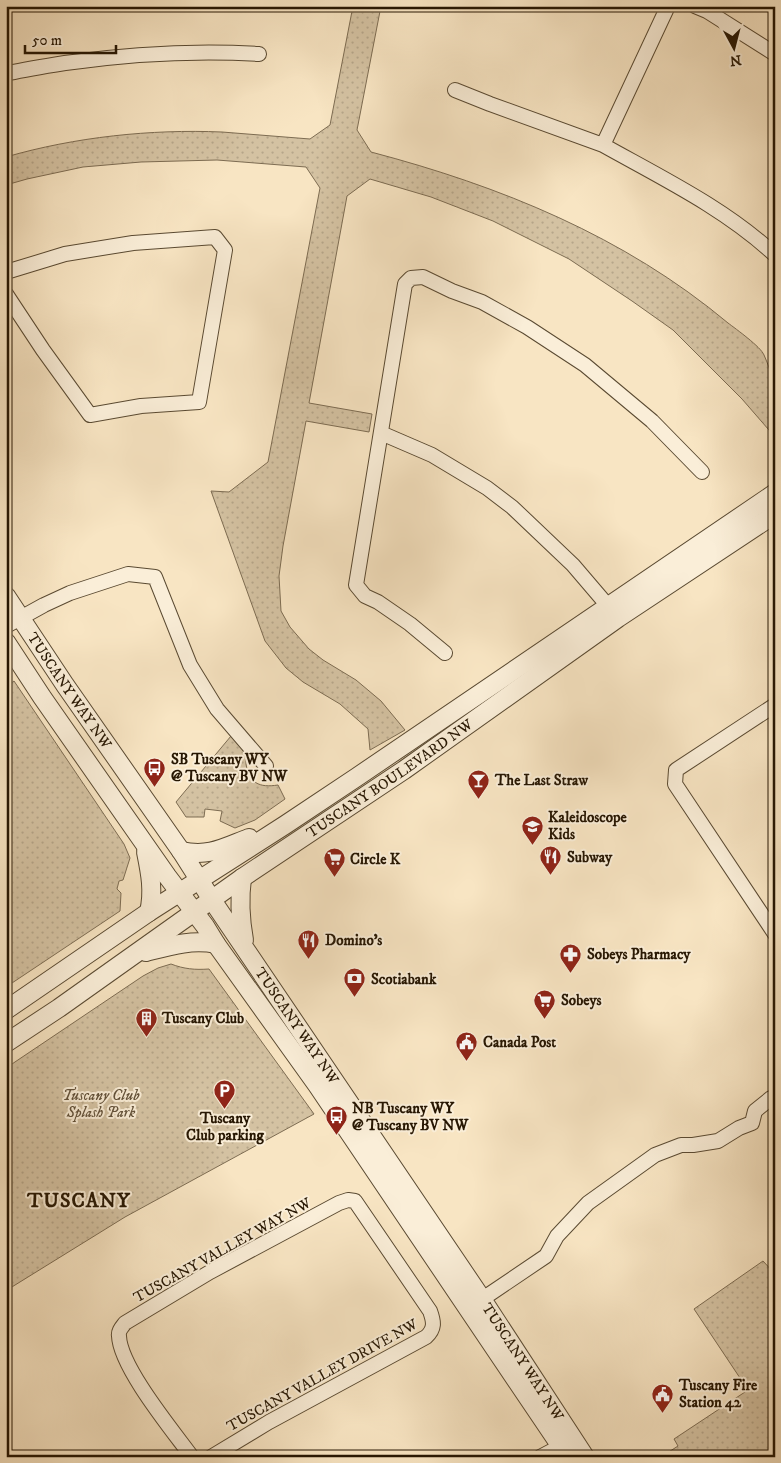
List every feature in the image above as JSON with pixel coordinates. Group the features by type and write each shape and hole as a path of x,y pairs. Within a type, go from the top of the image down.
{"street":[{"path":"604,145 668,6"},
{"path":"695,6 707,11 775,54"},
{"path":"7,70 158,53 223,52 259,54"},
{"path":"456,90 604,145 707,204 775,255"},
{"path":"6,272 65,254 133,243 215,237 225,250 199,402 141,406 90,416 6,294"},
{"path":"445,653 410,624 378,602 364,596 356,585 405,284 412,278 422,277 482,302 527,327 585,365 652,421 702,472"},
{"path":"381,433 432,455 487,488 512,507 573,565 613,612"},
{"name":"TUSCANY BOULEVARD NW","path":"6,1043 59,1008 242,878 404,770 613,612 775,493"},
{"name":"TUSCANY BOULEVARD NW","path":"6,1010 179,892 613,612 775,514"},
{"path":"14,622 70,593 128,574 155,577 190,666 216,709 266,766"},
{"name":"TUSCANY WAY NW","path":"6,596 14,622 64,685 181,851 212,900 246,948 572,1452"},
{"name":"TUSCANY WAY NW","path":"6,642 42,697 179,892 317,1086 476,1304"},
{"path":"775,705 676,770 675,784 775,934"},
{"path":"181,851 194,854 214,851 285,825"},
{"path":"145,844 151,876 152,894 149,912"},
{"path":"242,878 240,918 246,948"},
{"path":"135,954 192,942 203,941 216,944"},
{"path":"476,1304 546,1256 557,1236 588,1203 655,1155 681,1146 693,1146 718,1141 739,1128 752,1123 755,1111 771,1098"},
{"name":"TUSCANY VALLEY WAY NW","path":"192,1457 150,1400 128,1366 118,1338 119,1332 125,1323 210,1272 348,1200 357,1203 398,1263"},
{"name":"TUSCANY VALLEY DRIVE NW","path":"211,1457 269,1422 430,1334 434,1327 430,1311 398,1263"},
{"path":"540,1457 572,1452"}],"green space":[{"path":"353,6 381,6 357,130 371,152 467,181 513,198 559,218 646,264 688,292 758,347 764,355 771,373 776,402 775,437 742,399 673,330 569,259 493,221 431,197 370,179 347,196 309,403 372,414 369,432 306,421 279,576 281,611 290,627 309,649 356,680 381,701 405,730 370,750 368,729 340,704 303,682 286,668 265,641 211,491 229,492 268,462 320,188 306,167 217,160 141,162 83,167 6,185 6,157 59,144 141,133 195,131 310,139 330,125"},
{"path":"14,681 124,844 130,858 123,880 119,881 117,889 121,893 120,911 6,987 6,687"},
{"path":"231,736 246,756 247,770 252,780 265,786 278,785 285,799 255,820 235,828 220,821 222,811 205,809 204,817 186,817 176,802"},
{"name":"Tuscany Club Splash Park","path":"171,964 190,969 209,969 314,1114 125,1217 7,1290 6,1068 143,976"},
{"path":"763,1261 775,1274 775,1457 661,1457 678,1446 674,1439 748,1390 694,1309"}],"place":[{"name":"SB Tuscany WY @ Tuscany BV NW","path":"155,787"},
{"name":"The Last Straw","path":"479,799"},
{"name":"Kaleidoscope Kids","path":"532,845"},
{"name":"Subway","path":"551,876"},
{"name":"Circle K","path":"334,878"},
{"name":"Domino's","path":"309,959"},
{"name":"Sobeys Pharmacy","path":"571,973"},
{"name":"Scotiabank","path":"355,998"},
{"name":"Sobeys","path":"545,1019"},
{"name":"Tuscany Club","path":"146,1037"},
{"name":"Canada Post","path":"467,1061"},
{"name":"Tuscany Club parking","path":"225,1109"},
{"name":"NB Tuscany WY @ Tuscany BV NW","path":"336,1136"},
{"name":"Tuscany Fire Station 42","path":"663,1413"}],"district":[{"name":"TUSCANY","path":"79,1200"}]}
